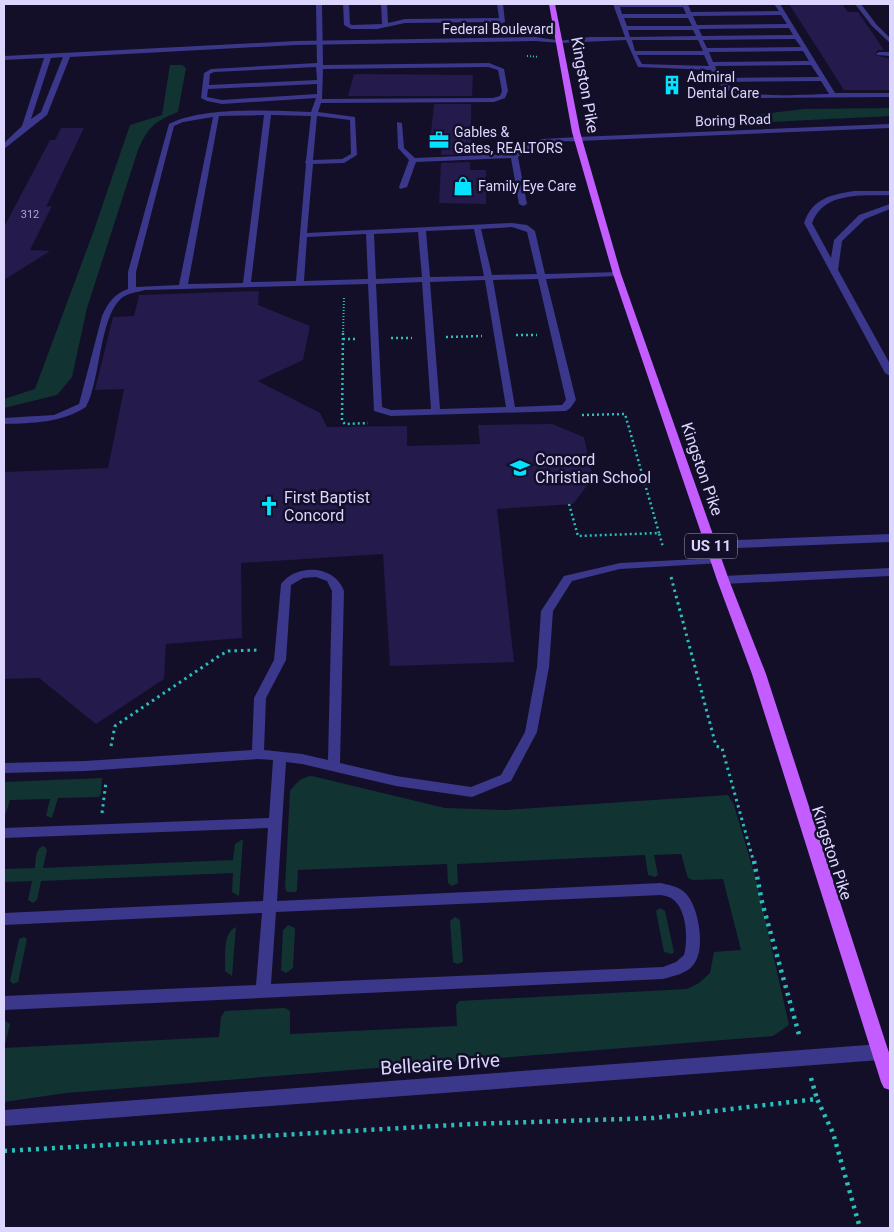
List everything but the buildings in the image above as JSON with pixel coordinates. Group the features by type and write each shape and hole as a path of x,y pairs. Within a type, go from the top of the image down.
{"main road":[{"name":"Kingston Pike","path":"552,4 561,41 578,139 617,274 723,580 759,674 890,1082"}],"street":[{"name":"Federal Boulevard","path":"4,58 319,46 536,45 561,41"},
{"path":"25,127 48,56"},
{"path":"4,147 25,127 44,113 67,56"},
{"path":"40,81 57,80"},
{"name":"Boring Road","path":"578,139 890,126"},
{"path":"890,193 838,196 814,207 809,215 808,223 890,373"},
{"path":"834,270 838,240 862,217 890,206"},
{"path":"711,545 890,538"},
{"path":"723,580 890,572"},
{"name":"Belleaire Drive","path":"4,1118 880,1052"}],"lane":[{"path":"300,284 308,162 314,114 319,99 319,4"},
{"path":"346,4 348,26 502,21 500,4"},
{"path":"384,4 385,24"},
{"path":"814,63 712,66 653,68 640,66 633,53 616,4 685,4 705,51 712,66 718,80 728,89 742,96 890,95"},
{"path":"777,4 833,95"},
{"path":"858,4 874,25 890,41"},
{"path":"620,16 783,13"},
{"path":"624,28 790,26"},
{"path":"561,41 628,38 798,37"},
{"path":"633,53 805,49"},
{"path":"878,54 890,54"},
{"path":"489,65 501,69 505,91 503,97 494,100 319,99 214,101 204,98 207,73 213,70 319,66 489,65"},
{"path":"718,80 824,80"},
{"path":"205,87 319,82"},
{"path":"247,285 268,113"},
{"path":"132,291 132,272 171,125 184,118 268,113 314,114 353,118 354,155 344,161 308,162"},
{"path":"183,287 216,116"},
{"path":"399,123 401,148 413,160 514,156 528,145 544,140 578,139"},
{"path":"514,156 523,204"},
{"path":"403,187 413,160"},
{"path":"303,235 512,225 528,228 531,231 571,400 565,408 391,414 378,409 370,232"},
{"path":"477,227 489,278 511,410"},
{"path":"422,229 428,280 436,412"},
{"path":"4,421 54,418 65,415 83,405 108,310 121,295 132,291 183,287 617,274"},
{"path":"4,768 108,764 258,754 334,766 396,781 472,792 506,778 531,732 543,667 547,611 568,578 620,566 717,561"},
{"path":"258,754 260,698 280,660 286,584 298,575 318,574 332,578 337,583 338,591 334,766"},
{"path":"263,991 280,756"},
{"path":"4,833 275,823"},
{"path":"4,919 661,889 673,892 681,897 686,906 695,947 691,957 684,965 663,973 4,1003"}],"path":[{"path":"569,504 578,536 659,533 716,746 722,748 760,883 762,902 817,1099 833,1133 860,1228"},
{"path":"100,829 115,726 228,651 259,650"},
{"path":"4,1151 470,1124 654,1118 817,1099"}],"green space":[{"path":"170,65 182,65 186,68 178,112 163,118 153,126 138,150 87,308 72,377 57,395 4,408 4,399 35,389 94,230 130,125 162,115"},
{"path":"890,108 890,116 769,122 742,120 744,116 804,109"},
{"path":"312,776 445,808 505,810 728,795 734,805 757,883 789,1025 773,1036 66,1093 4,1102 4,1048 219,1037 221,1017 225,1011 285,1008 290,1011 290,1034 457,1026 456,1005 459,1001 687,989 699,983 710,973 714,952 741,950 723,879 693,880 688,878 681,854 654,855 658,875 655,877 648,875 645,855 457,864 458,883 452,886 448,883 447,864 298,870 297,890 295,892 287,892 285,888 290,791 299,781"},
{"path":"102,778 101,794 99,797 58,798 52,818 46,816 50,799 10,800 4,819 4,782"},
{"path":"243,839 239,896 232,892 233,873 41,881 37,900 33,903 28,900 32,881 4,882 4,869 35,868 37,852 44,846 47,850 43,868 233,860 235,844"},
{"path":"660,908 665,911 674,952 672,954 664,952 656,911"},
{"path":"455,917 460,920 463,962 457,964 453,962 450,921"},
{"path":"288,925 295,928 293,968 286,973 281,970 283,930"},
{"path":"236,927 232,976 225,971 226,946 229,934"},
{"path":"24,937 27,939 18,982 13,984 10,981 19,939"},
{"path":"4,1020 10,1024 4,1048"}],"place":[{"name":"Admiral Dental Care","path":"672,85"},
{"name":"Gables & Gates, REALTORS","path":"439,140"},
{"name":"Family Eye Care","path":"463,186"},
{"name":"Concord Christian School","path":"520,468"},
{"name":"First Baptist Concord","path":"269,506"}]}
